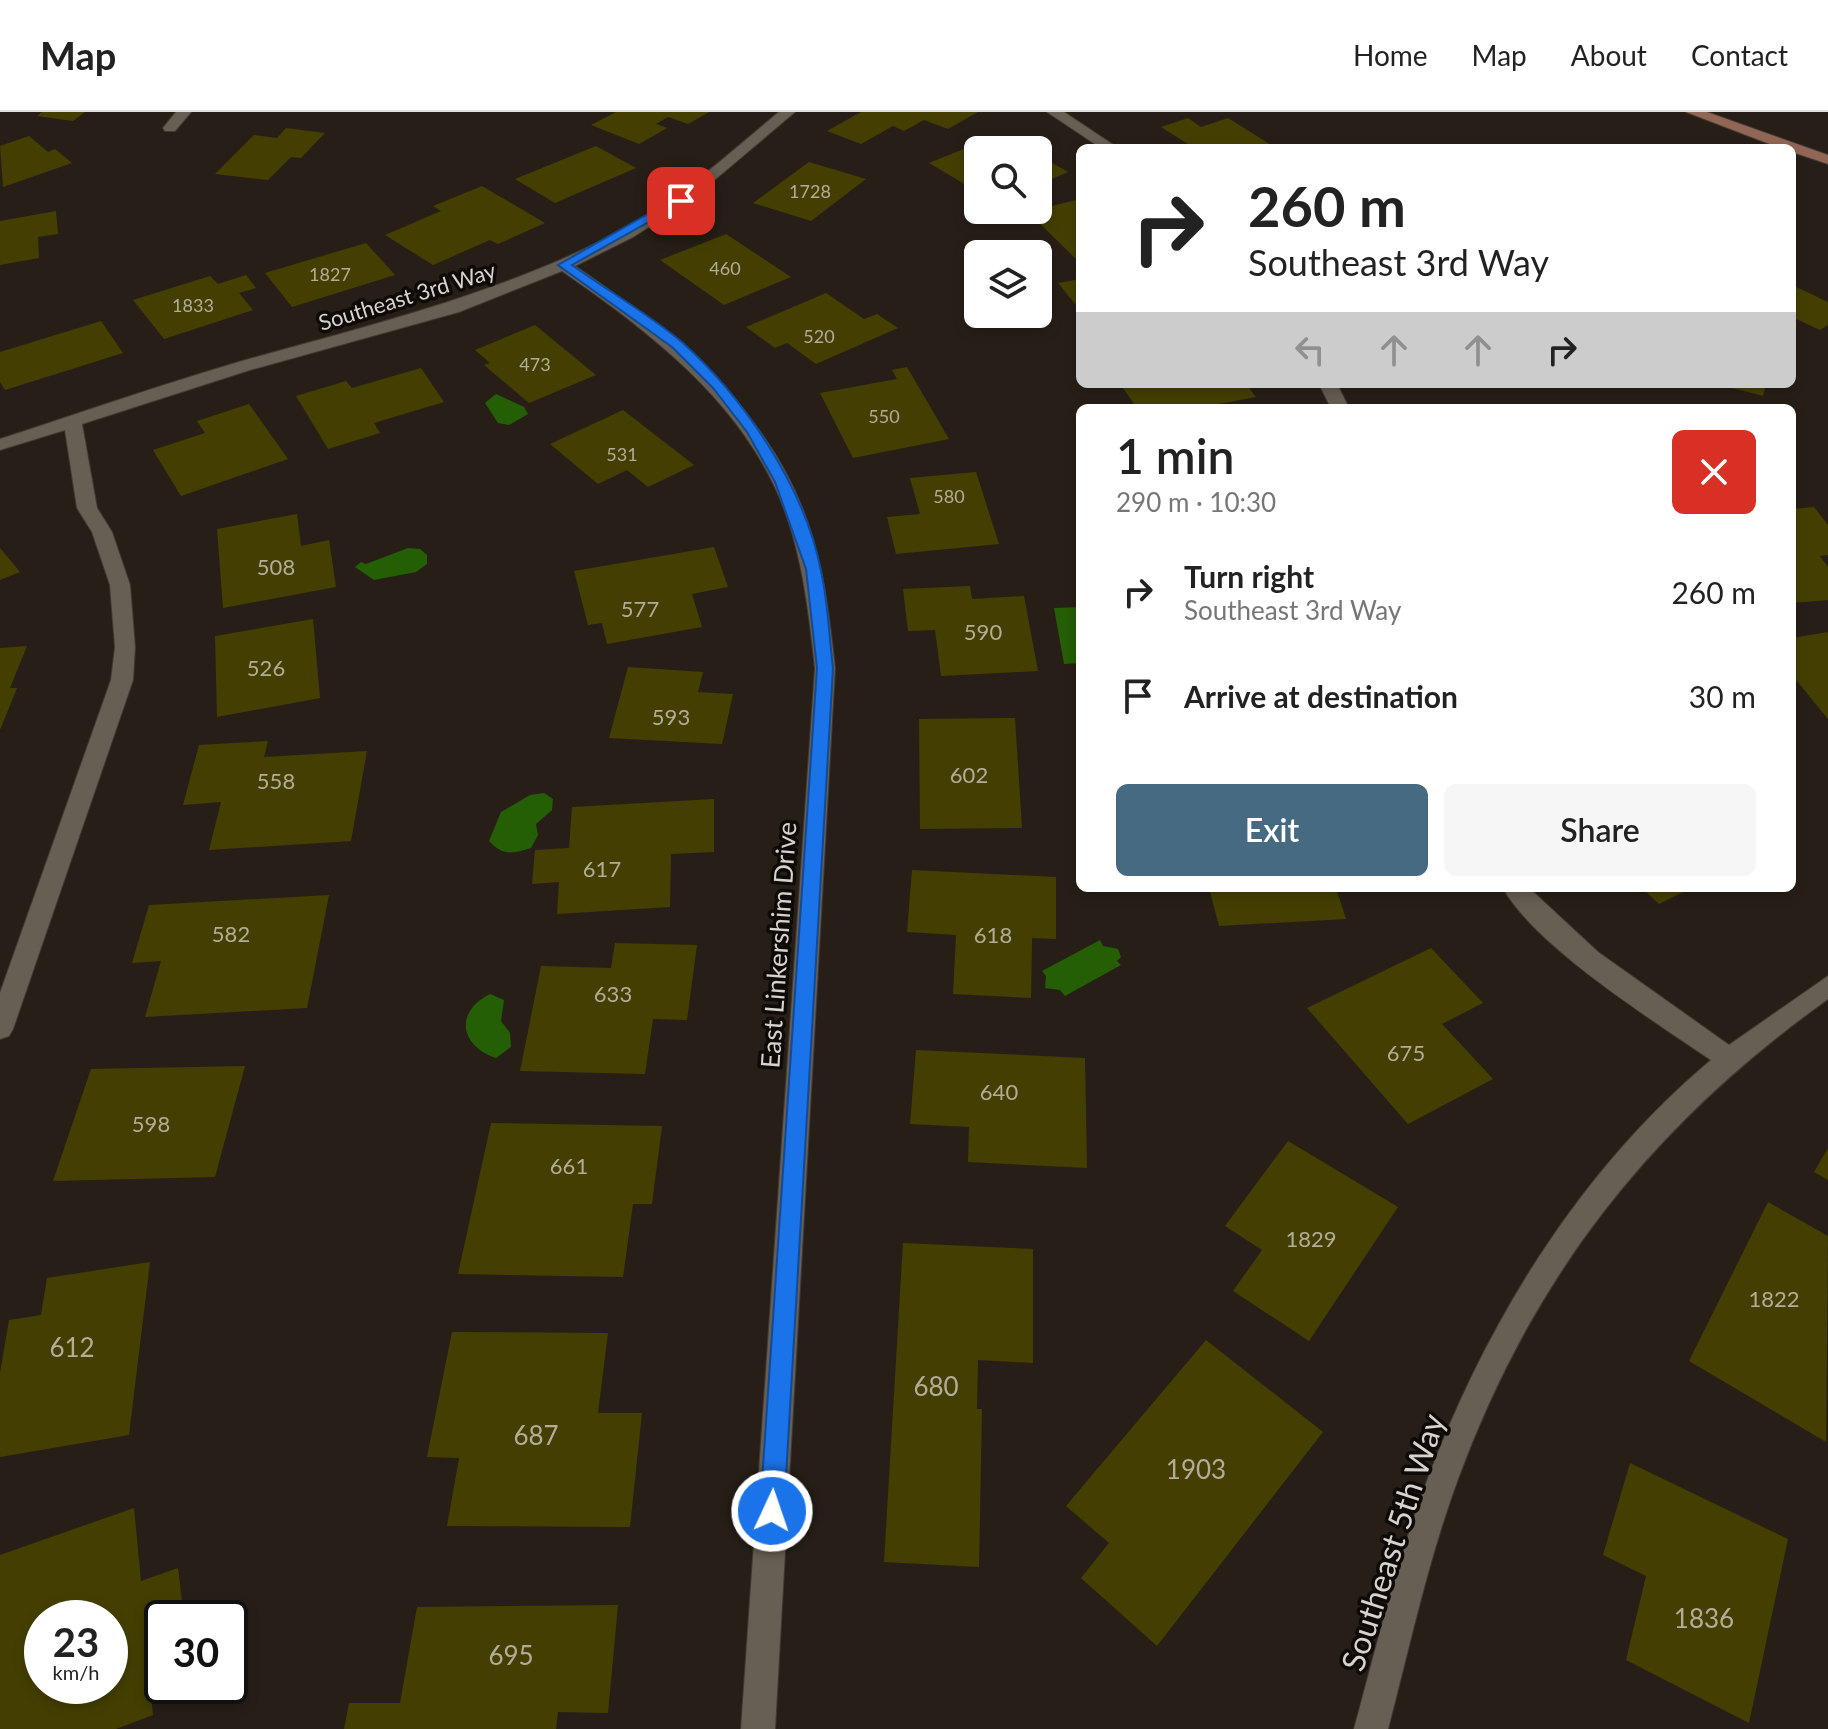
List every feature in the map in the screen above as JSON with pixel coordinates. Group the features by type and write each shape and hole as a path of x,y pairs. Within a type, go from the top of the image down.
{"main road":[{"path":"1693,112 1783,144"},
{"path":"1796,149 1828,160"}],"street":[{"path":"170,128 184,112"},
{"name":"Southeast 3rd Way","path":"0,445 244,366 453,308 564,265 681,201 788,112"},
{"path":"1054,112 1105,144"},
{"name":"East Linkershim Drive","path":"564,265 676,345 718,385 753,431 783,482 804,538 814,569 823,634 825,668 758,1729"},
{"path":"0,1029 122,680 125,647 120,585 102,532 87,508 72,420"},
{"path":"1519,892 1553,930 1599,971 1728,1058"},
{"name":"Southeast 5th Way","path":"1371,1729 1443,1478 1494,1357 1554,1254 1619,1165 1690,1091 1728,1058 1828,986"}],"shaded area":[{"path":"496,394 524,407 528,414 509,425 498,423 485,403"},
{"path":"408,548 420,549 427,555 427,564 416,572 374,580 355,567 361,562 366,564"},
{"path":"1076,607 1076,663 1064,664 1054,608"},
{"path":"544,793 553,799 552,810 536,824 538,835 531,848 508,852 489,841 501,812 530,795"},
{"path":"1100,940 1103,946 1118,949 1121,957 1117,961 1121,965 1065,996 1060,990 1045,988 1046,976 1042,971"},
{"path":"490,994 504,1000 501,1021 510,1033 511,1047 496,1058 475,1045 466,1028 471,1010"}],"building":[{"path":"42,112 85,112 73,121 37,116"},
{"path":"616,112 709,112 688,124 668,117 656,124 667,128 639,144 591,125"},
{"path":"861,112 978,112 948,129 924,120 904,131 893,126 861,144 827,131"},
{"path":"1188,118 1201,127 1228,118 1270,144 1188,144 1161,127"},
{"path":"286,128 325,133 301,158 291,157 268,180 215,174 254,135 277,138"},
{"path":"29,136 48,152 55,149 72,163 3,187 0,146"},
{"path":"596,146 636,168 555,203 515,179"},
{"path":"964,149 964,184 929,163"},
{"path":"809,162 866,179 811,221 753,203"},
{"path":"1052,163 1068,172 1052,179"},
{"path":"482,186 545,223 498,244 490,240 433,265 385,235 441,211 433,206"},
{"path":"1076,200 1076,258 1040,224 1052,224 1052,206"},
{"path":"56,211 58,234 38,237 39,258 0,265 0,221"},
{"path":"726,234 791,277 724,305 660,260"},
{"path":"366,243 395,275 292,307 265,273"},
{"path":"246,275 256,288 239,293 253,310 164,339 133,300 210,276 218,284"},
{"path":"1076,280 1076,305 1058,283"},
{"path":"1796,287 1828,302 1828,325 1820,330 1796,319"},
{"path":"826,293 864,319 877,314 898,328 816,364 787,343 775,348 746,327"},
{"path":"101,321 123,353 5,390 0,382 0,352"},
{"path":"535,325 596,375 529,403 484,365 490,363 475,350"},
{"path":"907,367 949,439 853,458 820,393 897,379 892,370"},
{"path":"421,368 444,402 374,423 380,433 328,449 296,396 346,381 352,388"},
{"path":"1123,388 1249,388 1256,397 1219,404 1134,404"},
{"path":"1732,388 1765,388 1763,396"},
{"path":"249,404 288,459 181,496 153,450 205,433 197,421"},
{"path":"623,410 694,465 648,487 627,470 598,484 550,444"},
{"path":"976,472 999,544 896,554 887,517 920,514 910,478"},
{"path":"1814,507 1828,525 1828,555 1820,556 1828,567 1828,600 1796,603 1796,509"},
{"path":"297,514 301,546 329,540 336,587 223,608 217,529"},
{"path":"714,547 728,587 692,594 702,627 607,644 602,623 588,625 574,571"},
{"path":"0,548 20,572 0,580"},
{"path":"970,586 972,599 1024,596 1038,671 941,676 935,630 908,631 903,589"},
{"path":"313,619 320,698 217,717 215,636"},
{"path":"1828,632 1828,719 1796,680 1796,637"},
{"path":"27,646 10,688 17,688 0,730 0,648"},
{"path":"628,667 703,672 698,692 733,694 722,744 609,738"},
{"path":"1015,718 1022,828 920,829 919,719"},
{"path":"268,741 264,757 367,751 351,841 209,850 221,802 183,805 199,745"},
{"path":"714,799 714,852 671,854 670,907 557,914 559,882 532,884 535,850 569,848 572,807"},
{"path":"912,870 1056,877 1056,939 1032,938 1031,998 953,994 956,935 907,932"},
{"path":"1210,892 1337,892 1346,919 1219,926"},
{"path":"1646,892 1683,892 1659,904"},
{"path":"329,895 307,1008 145,1017 161,961 132,963 149,905"},
{"path":"615,943 697,945 687,1020 653,1019 645,1074 520,1071 541,966 611,968"},
{"path":"1431,948 1483,1003 1442,1024 1493,1079 1408,1124 1307,1008"},
{"path":"916,1050 1085,1058 1087,1168 968,1162 969,1127 910,1124"},
{"path":"245,1066 215,1177 53,1181 91,1069"},
{"path":"491,1123 662,1126 652,1204 633,1204 623,1277 458,1274"},
{"path":"1288,1141 1398,1207 1309,1341 1233,1291 1262,1250 1225,1226"},
{"path":"1828,1148 1828,1180 1814,1172"},
{"path":"1768,1202 1828,1236 1826,1442 1689,1361"},
{"path":"903,1243 1033,1249 1033,1363 978,1360 977,1409 982,1409 979,1567 884,1562"},
{"path":"150,1262 129,1435 0,1457 0,1373 9,1320 41,1315 47,1278"},
{"path":"452,1332 608,1333 598,1413 642,1413 630,1527 447,1526 459,1458 427,1457"},
{"path":"1206,1340 1323,1432 1157,1646 1081,1578 1109,1543 1066,1506"},
{"path":"1630,1463 1788,1539 1749,1723 1626,1660 1646,1576 1603,1555"},
{"path":"134,1508 141,1581 178,1568 182,1600 144,1600 144,1704 152,1704 153,1715 116,1729 0,1729 0,1555"},
{"path":"618,1605 608,1713 558,1712 556,1729 344,1729 349,1703 400,1703 417,1607"}],"route":[{"path":"681,201 627,234 564,265 631,309 676,345 718,385 753,431 783,482 814,569 825,668 772,1511"}]}
